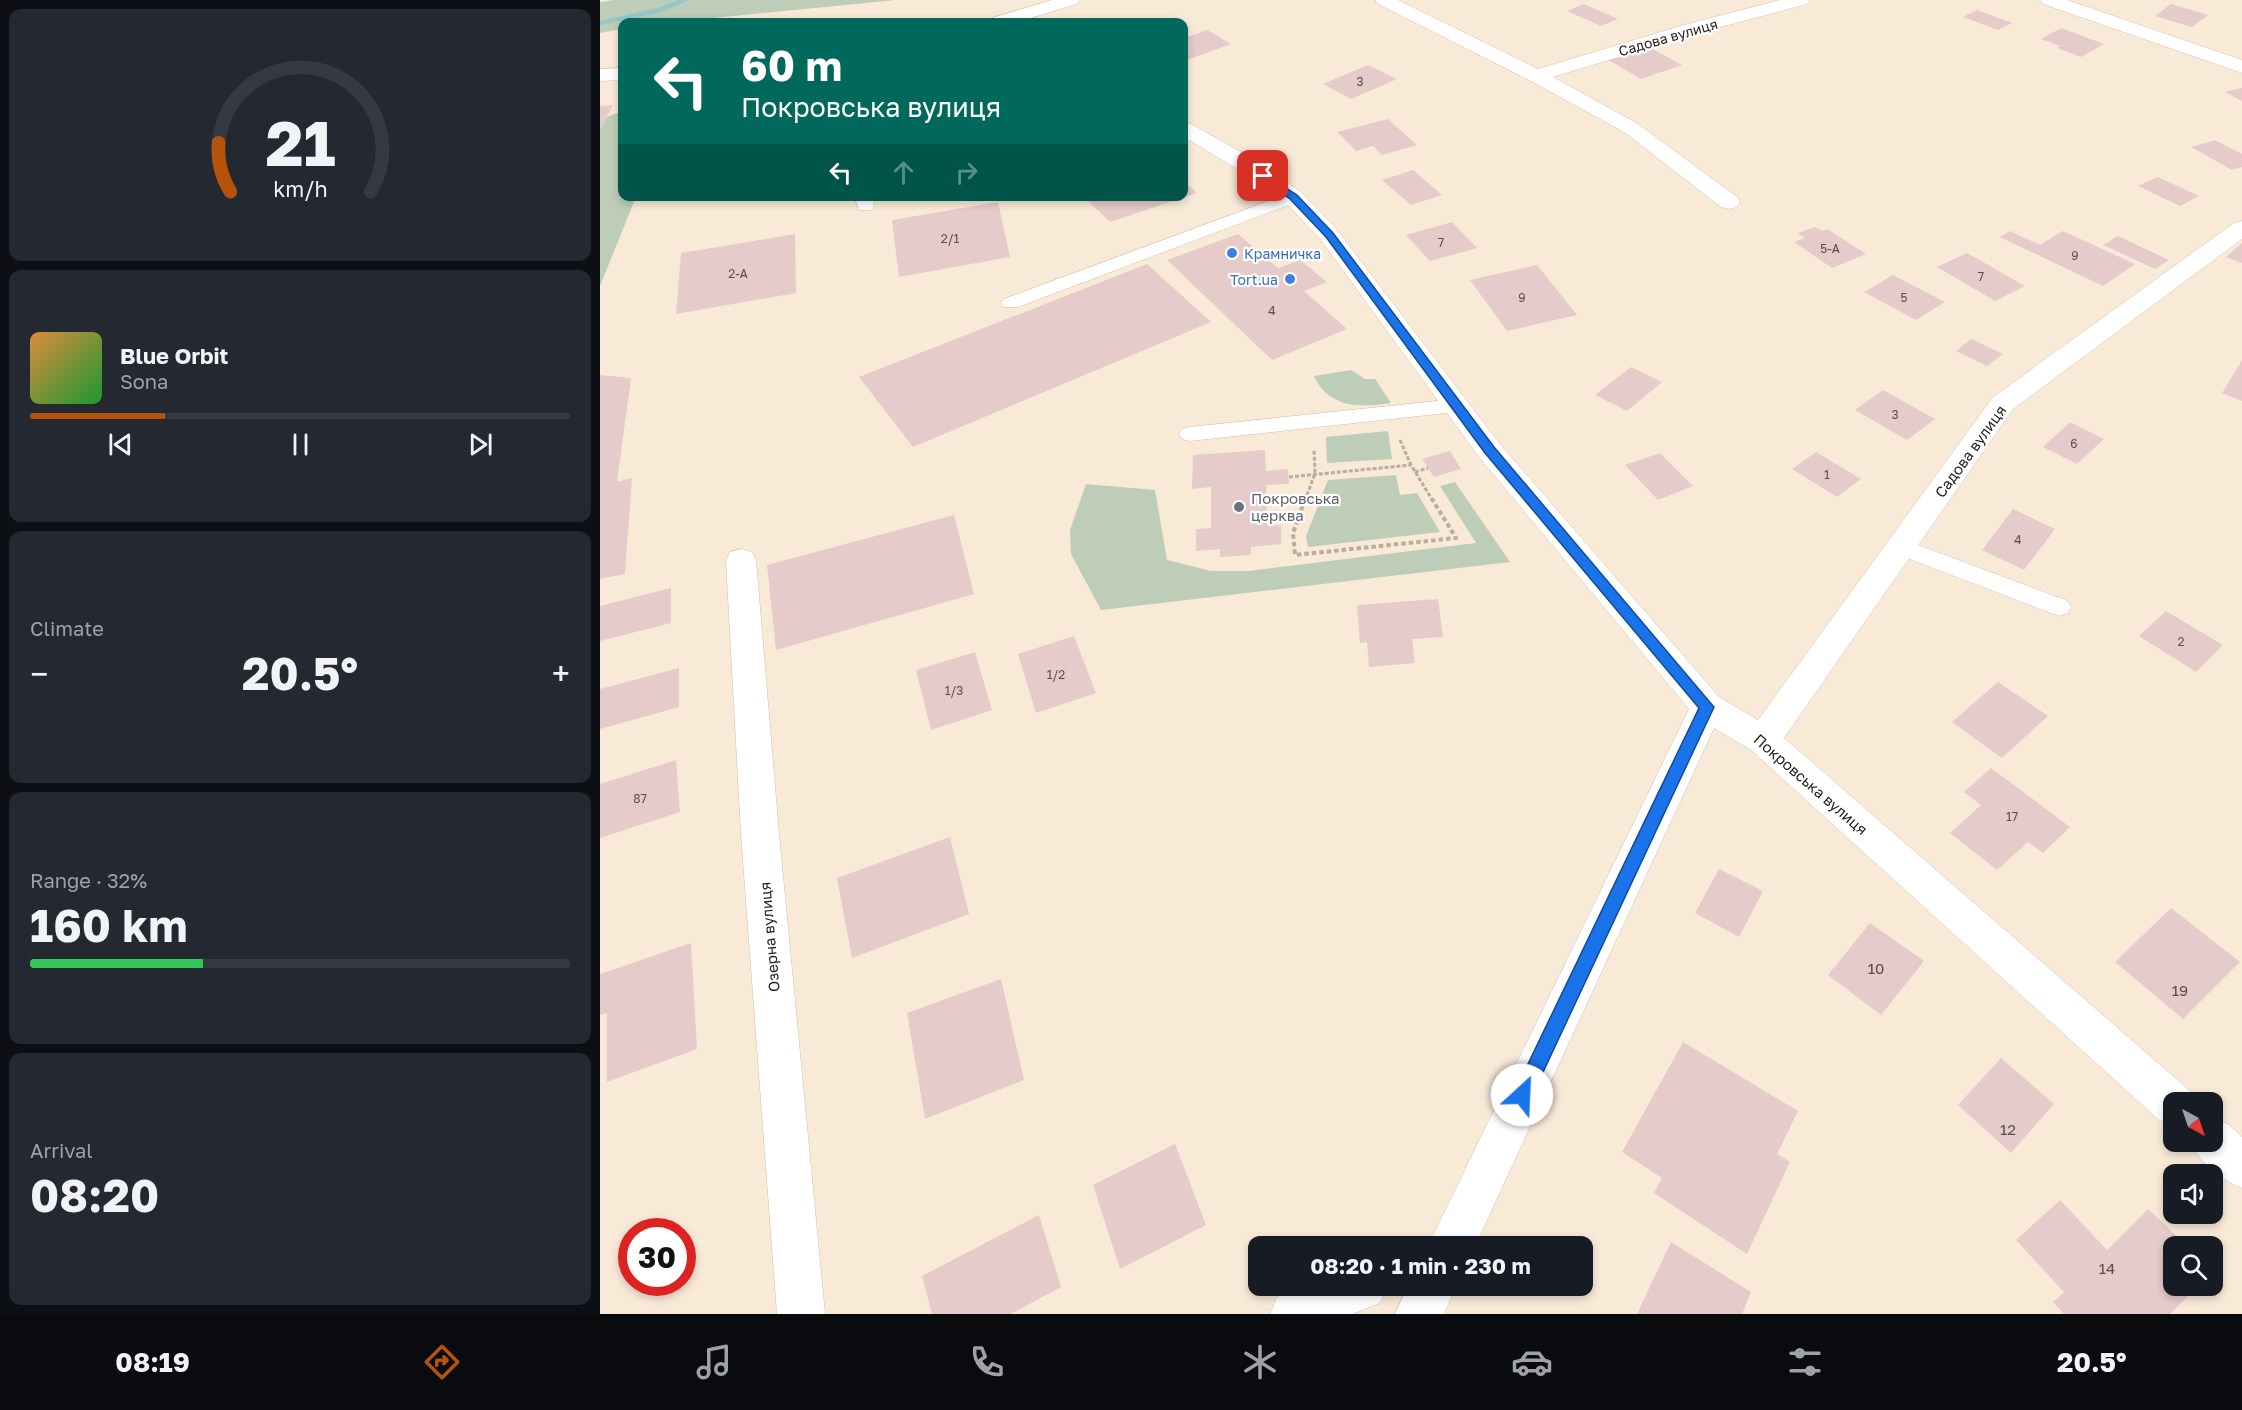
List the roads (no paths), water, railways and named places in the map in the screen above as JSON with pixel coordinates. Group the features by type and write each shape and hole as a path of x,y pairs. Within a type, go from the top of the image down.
{"street":[{"path":"1012,18 1071,0"},
{"path":"1384,0 1536,76 1631,128 1729,202"},
{"name":"Садова вулиця","path":"1536,76 1691,29 1801,0"},
{"path":"2049,0 2242,67"},
{"path":"600,75 618,74"},
{"name":"Покровська вулиця","path":"1188,130 1247,165 1293,197 1329,235 1490,450 1707,707 1763,740 2163,1096"},
{"name":"Садова вулиця","path":"1763,740 2003,403 2242,228"},
{"name":"Озерна вулиця","path":"741,560 761,846 801,1314"},
{"path":"1456,1236 1707,707"},
{"path":"2223,1150 2242,1166"},
{"path":"1294,1314 1338,1296"},
{"path":"1419,1314 1427,1296"}],"lane":[{"path":"1011,303 1293,197"},
{"path":"1190,434 1457,406"},
{"path":"1902,547 2059,607"}],"waterway":[{"path":"623,18 659,10 685,0"},
{"path":"600,23 618,19"}],"place":[{"name":"Крамничка","path":"1232,253"},
{"name":"Tort.ua","path":"1290,279"},
{"name":"Покровська церква","path":"1239,507"}]}
